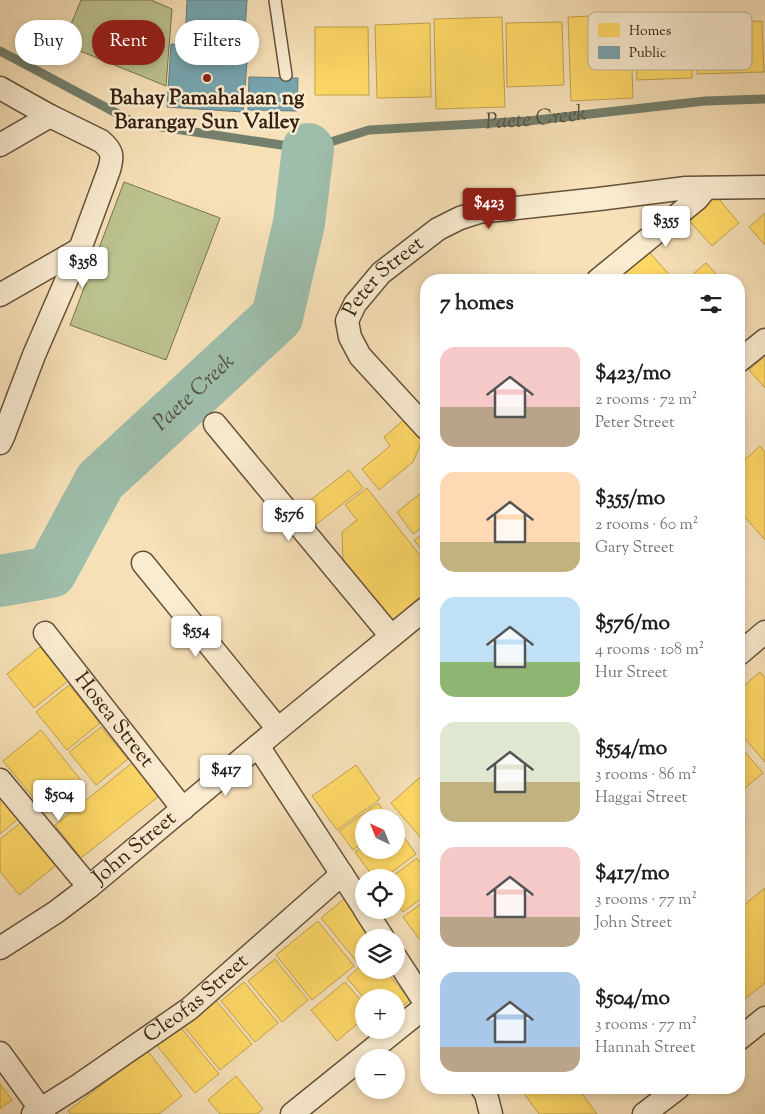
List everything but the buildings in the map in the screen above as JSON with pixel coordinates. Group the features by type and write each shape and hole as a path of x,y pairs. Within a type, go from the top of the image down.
{"street":[{"path":"0,88 50,116 101,141 112,153 111,161 80,249 34,355 0,443"},
{"path":"0,145 50,116"},
{"name":"Peter Street","path":"420,420 360,356 350,337 347,321 355,304 381,273 438,229 460,218 479,212 686,188 765,187"},
{"path":"605,274 697,199 706,188"},
{"path":"0,295 80,249"},
{"path":"745,356 765,340"},
{"path":"215,424 391,636"},
{"path":"143,563 278,729"},
{"name":"John Street","path":"0,948 56,912 89,887 420,613"},
{"path":"745,649 765,632"},
{"name":"Hosea Street","path":"45,633 183,809"},
{"path":"258,746 355,895"},
{"path":"0,780 89,887"},
{"name":"Cleofas Street","path":"39,1112 189,1008 342,874"},
{"path":"405,972 420,996"},
{"path":"292,1114 420,1010"},
{"path":"745,1032 765,1018"},
{"path":"0,1053 39,1112"},
{"path":"486,1094 491,1114"},
{"path":"644,1114 670,1094"}],"lane":[{"path":"275,0 286,75"}],"green space":[{"path":"81,0 151,0 172,9 166,86 114,65 165,65 165,20 92,20 92,56 82,52 82,20 73,20"},
{"path":"124,182 220,218 166,360 70,325"}],"waterway":[{"name":"Paete Creek","path":"0,51 135,123 308,149 369,130 528,121 705,101 765,99"},
{"name":"Paete Creek","path":"0,581 51,572 100,481 277,317 299,223 308,149"}],"place":[{"name":"Bahay Pamahalaan ng Barangay Sun Valley","path":"207,78"}]}
